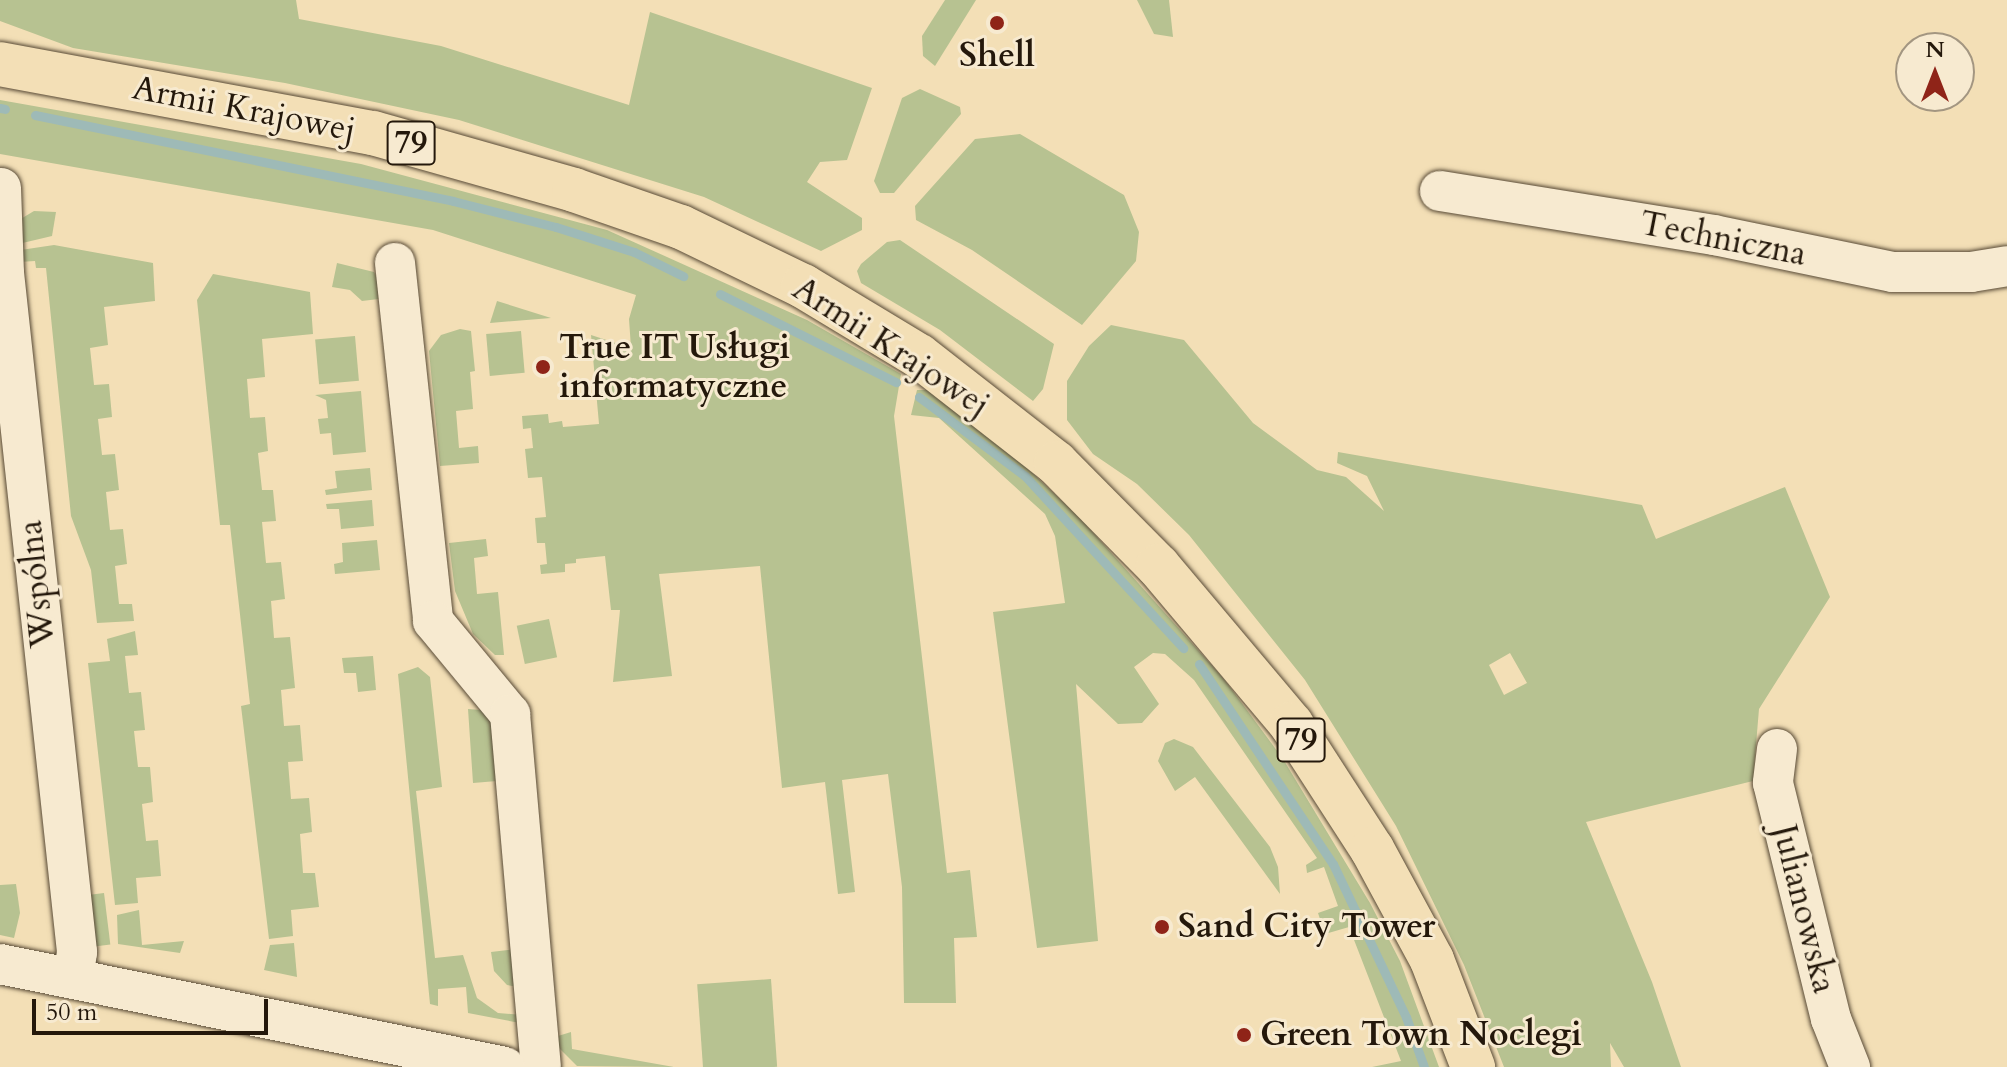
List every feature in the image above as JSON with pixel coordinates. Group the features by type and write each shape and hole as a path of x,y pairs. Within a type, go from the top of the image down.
{"main road":[{"name":"Armii Krajowej","path":"0,64 373,133 574,190 681,227 803,286 919,356 1056,463 1158,566 1291,724 1372,849 1432,960 1473,1067"}],"street":[{"name":"Wspólna","path":"1,188 3,265 77,952 73,979"},
{"name":"Techniczna","path":"1440,191 1714,235 1893,272 1971,272 2007,266"},
{"path":"395,263 433,621 510,714 541,1067"},
{"name":"Julianowska","path":"1777,749 1773,783 1831,1019 1850,1067"},
{"path":"0,964 505,1067"}],"green space":[{"path":"0,0 296,0 299,19 441,46 629,105 650,12 872,88 847,160 820,162 807,182 862,218 862,230 821,251 704,197 459,120 285,83 73,48 0,21"},
{"path":"945,0 976,0 935,66 923,56 922,36"},
{"path":"1137,0 1169,0 1173,37 1154,34"},
{"path":"920,89 960,107 961,114 894,193 880,193 874,181 902,98"},
{"path":"0,100 361,164 607,230 807,320 901,374 894,416 947,873 970,870 977,937 954,938 956,1003 904,1003 902,887 888,774 842,780 855,892 838,894 825,782 782,788 760,566 659,574 672,676 613,682 620,610 611,610 605,556 576,559 576,563 565,564 565,572 541,574 540,565 547,564 545,543 537,543 535,518 546,517 542,477 528,478 525,449 533,448 531,428 523,429 522,416 548,414 549,423 562,421 563,427 599,424 591,335 631,348 629,319 636,295 433,230 0,154"},
{"path":"1020,134 1124,195 1139,232 1136,261 1082,325 972,250 916,220 915,206 975,139"},
{"path":"34,211 56,212 52,236 14,245 19,220"},
{"path":"900,240 1054,344 1043,389 1033,401 940,330 861,283 857,271 861,264 887,242"},
{"path":"54,245 153,263 155,301 104,307 108,345 90,348 94,385 109,384 112,417 98,419 102,455 115,454 119,490 106,492 110,530 123,529 127,564 115,566 119,604 132,604 134,621 97,623 91,570 71,516 46,268 36,268 35,261 19,262 14,251"},
{"path":"337,263 374,272 387,298 362,301 350,290 332,287"},
{"path":"213,274 310,292 313,334 262,339 265,377 247,379 250,418 265,417 268,451 258,453 262,490 273,490 276,521 262,522 266,563 281,562 285,599 271,601 274,638 290,637 295,688 281,690 284,726 300,725 303,761 288,762 291,799 309,798 312,832 300,834 303,873 315,873 319,907 291,910 293,936 269,939 241,706 250,704 230,525 220,525 197,300"},
{"path":"497,301 551,318 490,323"},
{"path":"1111,325 1184,340 1253,423 1317,470 1346,477 1384,511 1367,476 1337,463 1338,452 1642,505 1656,539 1785,487 1830,597 1759,709 1753,781 1586,822 1652,982 1681,1067 1624,1067 1610,1043 1611,1067 1504,1067 1464,965 1396,826 1305,680 1189,535 1137,484 1093,454 1067,420 1067,381 1089,346","holes":["1510,653 1527,683 1504,695 1489,665"]},
{"path":"460,329 471,331 475,371 470,372 473,409 456,411 459,448 478,446 479,463 440,466 429,351 441,335"},
{"path":"521,331 525,373 490,376 486,334"},
{"path":"355,336 359,381 319,384 315,339"},
{"path":"917,390 927,390 1007,449 1080,518 1224,679 1283,759 1370,903 1400,961 1439,1067 1372,1067 1401,1061 1349,927 1325,934 1318,913 1338,906 1324,867 1307,873 1306,865 1317,858 1194,680 1165,654 1153,653 1134,667 1159,704 1142,723 1118,724 1076,684 1098,941 1037,948 993,612 1065,603 1055,536 1045,514 939,418 911,415"},
{"path":"361,391 366,452 333,455 331,433 320,434 318,419 328,418 326,400 315,395"},
{"path":"370,468 372,490 326,495 325,490 337,488 335,471"},
{"path":"372,500 374,526 341,529 339,509 327,509 326,504"},
{"path":"486,539 488,556 474,558 477,594 498,592 504,655 495,655 473,634 455,591 449,543"},
{"path":"377,540 380,570 335,574 334,564 343,562 342,543"},
{"path":"549,619 557,657 525,664 517,626"},
{"path":"135,631 138,655 125,656 129,693 141,692 145,730 134,731 138,767 150,767 153,802 142,804 146,841 158,840 161,876 136,878 138,903 115,905 88,663 110,661 107,639"},
{"path":"373,656 376,690 358,692 356,673 344,673 342,658"},
{"path":"418,667 430,677 442,787 416,791 435,958 463,955 477,998 498,1013 523,1015 520,1023 468,1013 466,987 438,989 438,1006 430,1004 398,674"},
{"path":"468,709 481,710 501,723 507,752 527,985 518,987 507,985 494,971 491,952 516,949 497,781 473,783"},
{"path":"1174,739 1193,747 1270,847 1278,867 1280,894 1195,777 1175,791 1158,761 1165,743"},
{"path":"16,884 20,913 14,938 0,935 0,885"},
{"path":"104,893 110,945 90,947 84,895"},
{"path":"139,910 142,945 184,941 180,953 118,944 117,915"},
{"path":"294,943 297,977 264,970 270,945"},
{"path":"771,979 777,1067 703,1067 697,984"},
{"path":"571,1032 572,1049 674,1067 577,1066 558,1047 558,1036"}],"waterway":[{"path":"0,108 5,109"},
{"path":"35,115 453,201 556,227 634,252 683,276"},
{"path":"720,294 896,382"},
{"path":"919,397 1025,476 1183,648"},
{"path":"1199,664 1333,864 1406,1017 1424,1067"}],"place":[{"name":"Shell","path":"997,23"},
{"name":"True IT Usługi informatyczne","path":"543,367"},
{"name":"Sand City Tower","path":"1162,927"},
{"name":"Green Town Noclegi","path":"1244,1035"}]}
